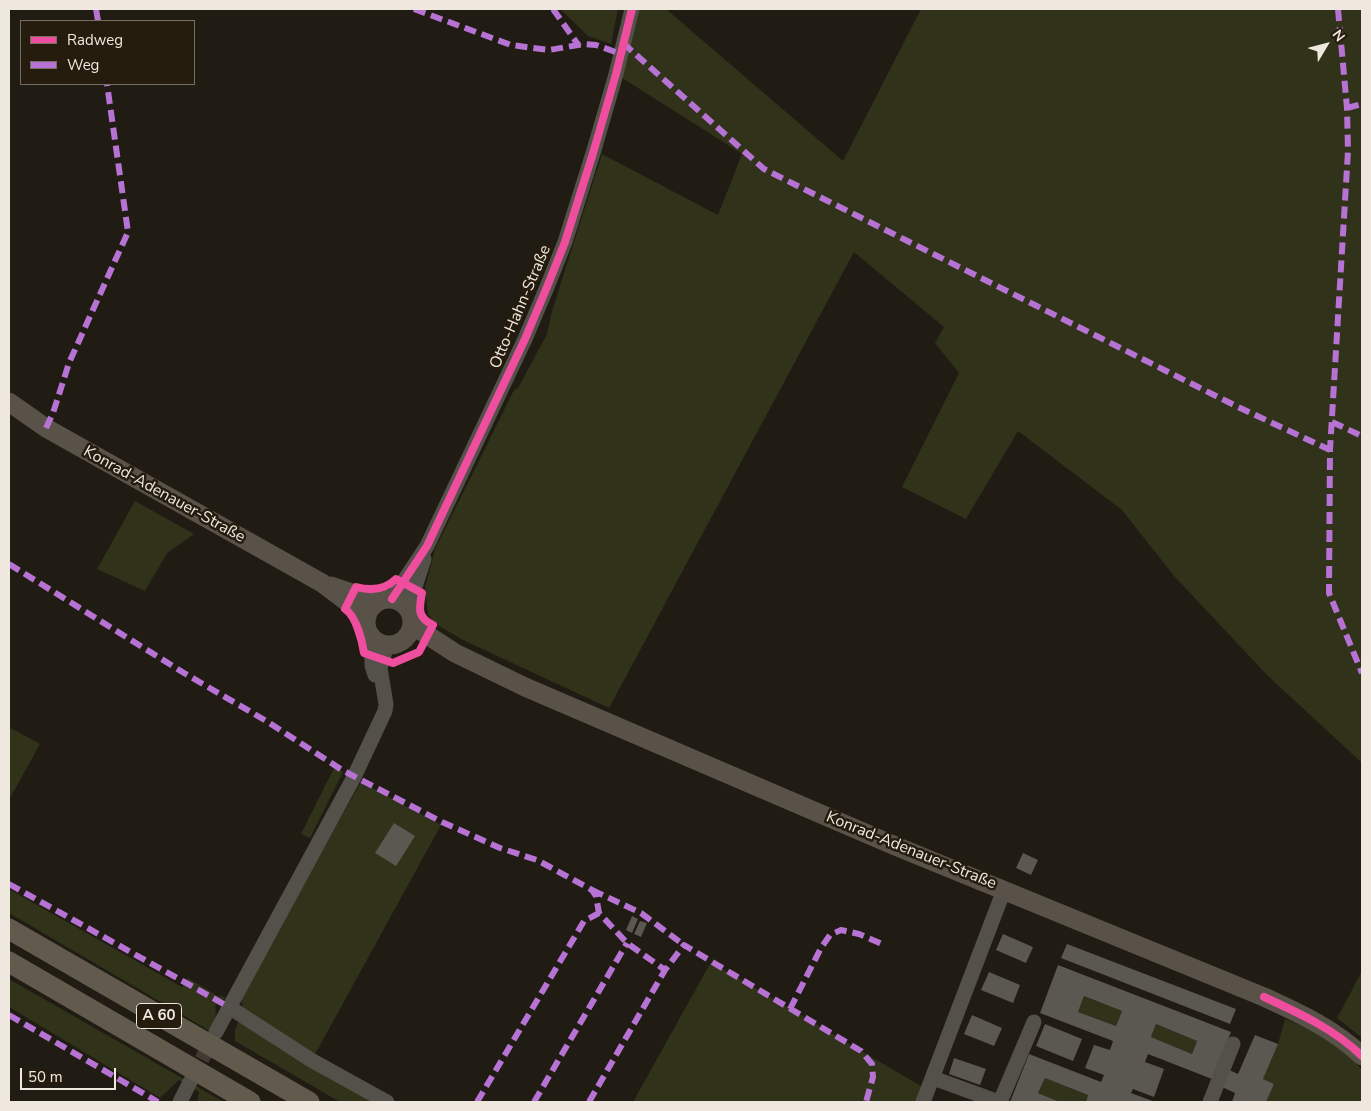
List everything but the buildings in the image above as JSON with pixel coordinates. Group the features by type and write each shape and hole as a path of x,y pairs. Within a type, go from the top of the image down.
{"highway":[{"name":"A 60","path":"9,929 309,1102"},
{"name":"A 60","path":"9,962 250,1102"}],"main road":[{"name":"Konrad-Adenauer-Straße","path":"9,402 62,437 322,584 367,617"},
{"name":"Konrad-Adenauer-Straße","path":"322,584 399,614 455,653 525,687 702,764 1282,1004 1307,1016 1334,1033 1362,1056"},
{"path":"372,606 399,614 400,642 380,641 366,624 372,606"}],"street":[{"name":"Otto-Hahn-Straße","path":"399,614 420,575 427,546 524,339 565,242 616,74 632,9"},
{"path":"216,1032 354,777 385,711 386,704 383,692 372,666 380,641"},
{"path":"923,1102 1004,890"},
{"path":"229,1007 312,1060 387,1102"},
{"path":"933,1078 1000,1102 1034,1022"},
{"path":"1210,1102 1233,1044"},
{"path":"180,1102 190,1082"}],"green space":[{"path":"560,9 618,9 611,44 588,36"},
{"path":"632,9 666,9 843,161 921,9 1362,9 1362,763 1268,676 1174,576 1122,510 1018,431 966,519 902,487 959,373 935,343 944,327 854,252 609,708 463,640 434,623 428,614 425,587 435,549 514,390 518,388 547,334 552,311 602,154 718,215 742,154 616,74"},
{"path":"135,501 194,534 167,553 145,591 97,569"},
{"path":"9,727 40,744 9,800"},
{"path":"335,766 343,772 310,838 301,834"},
{"path":"361,782 441,825 313,1058 244,1013 240,995"},
{"path":"9,889 182,987 188,978 218,996 226,997 215,1006 215,1019 210,1031 9,913"},
{"path":"711,962 924,1088 919,1102 633,1102"},
{"path":"1362,971 1362,1038 1337,1018"},
{"path":"9,979 224,1102 197,1102 199,1092 179,1080 160,1098 9,1007"},
{"path":"1084,996 1122,1011 1116,1026 1078,1012"},
{"path":"239,1019 377,1102 340,1102 235,1041 235,1031"},
{"path":"1285,1019 1313,1030 1350,1056 1362,1070 1362,1102 1266,1102 1274,1084 1263,1079 1278,1044"},
{"path":"1156,1024 1197,1041 1192,1054 1151,1037"},
{"path":"1045,1078 1088,1095 1086,1102 1061,1102 1038,1093"}],"tunnel":[{"path":"191,1080 214,1036"}],"marked path":[{"path":"96,9 98,20"},
{"path":"414,9 511,45 549,50 584,44 596,45 621,54"},
{"path":"553,9 579,46"},
{"path":"1338,9 1347,108 1348,151 1330,450 1329,593 1362,673"},
{"path":"623,43 764,169 1236,406 1330,450"},
{"path":"46,428 53,413 69,363 128,232 107,85"},
{"path":"1347,108 1362,104"},
{"path":"1332,422 1362,436"},
{"path":"9,564 184,673 268,722 342,770 442,822 500,848 537,860 592,890 596,896 599,913 627,943 665,970 684,945 861,1051 872,1064 873,1077 866,1102"},
{"path":"9,884 229,1007"},
{"path":"592,890 641,913 684,945"},
{"path":"477,1102 584,921 599,913"},
{"path":"790,1009 821,948 830,935 841,930 859,934 882,944"},
{"path":"534,1102 627,943"},
{"path":"589,1102 665,970"},
{"path":"9,1015 158,1102"}],"cycle path":[{"path":"392,599 427,546 525,339 547,287 565,242 594,150 632,9"},
{"path":"396,579 422,593 420,612 424,619 433,625 419,652 393,663 364,653 355,623 349,612 345,609 356,587 378,589 392,583 396,579"},
{"path":"1264,997 1328,1030 1362,1056"}]}
